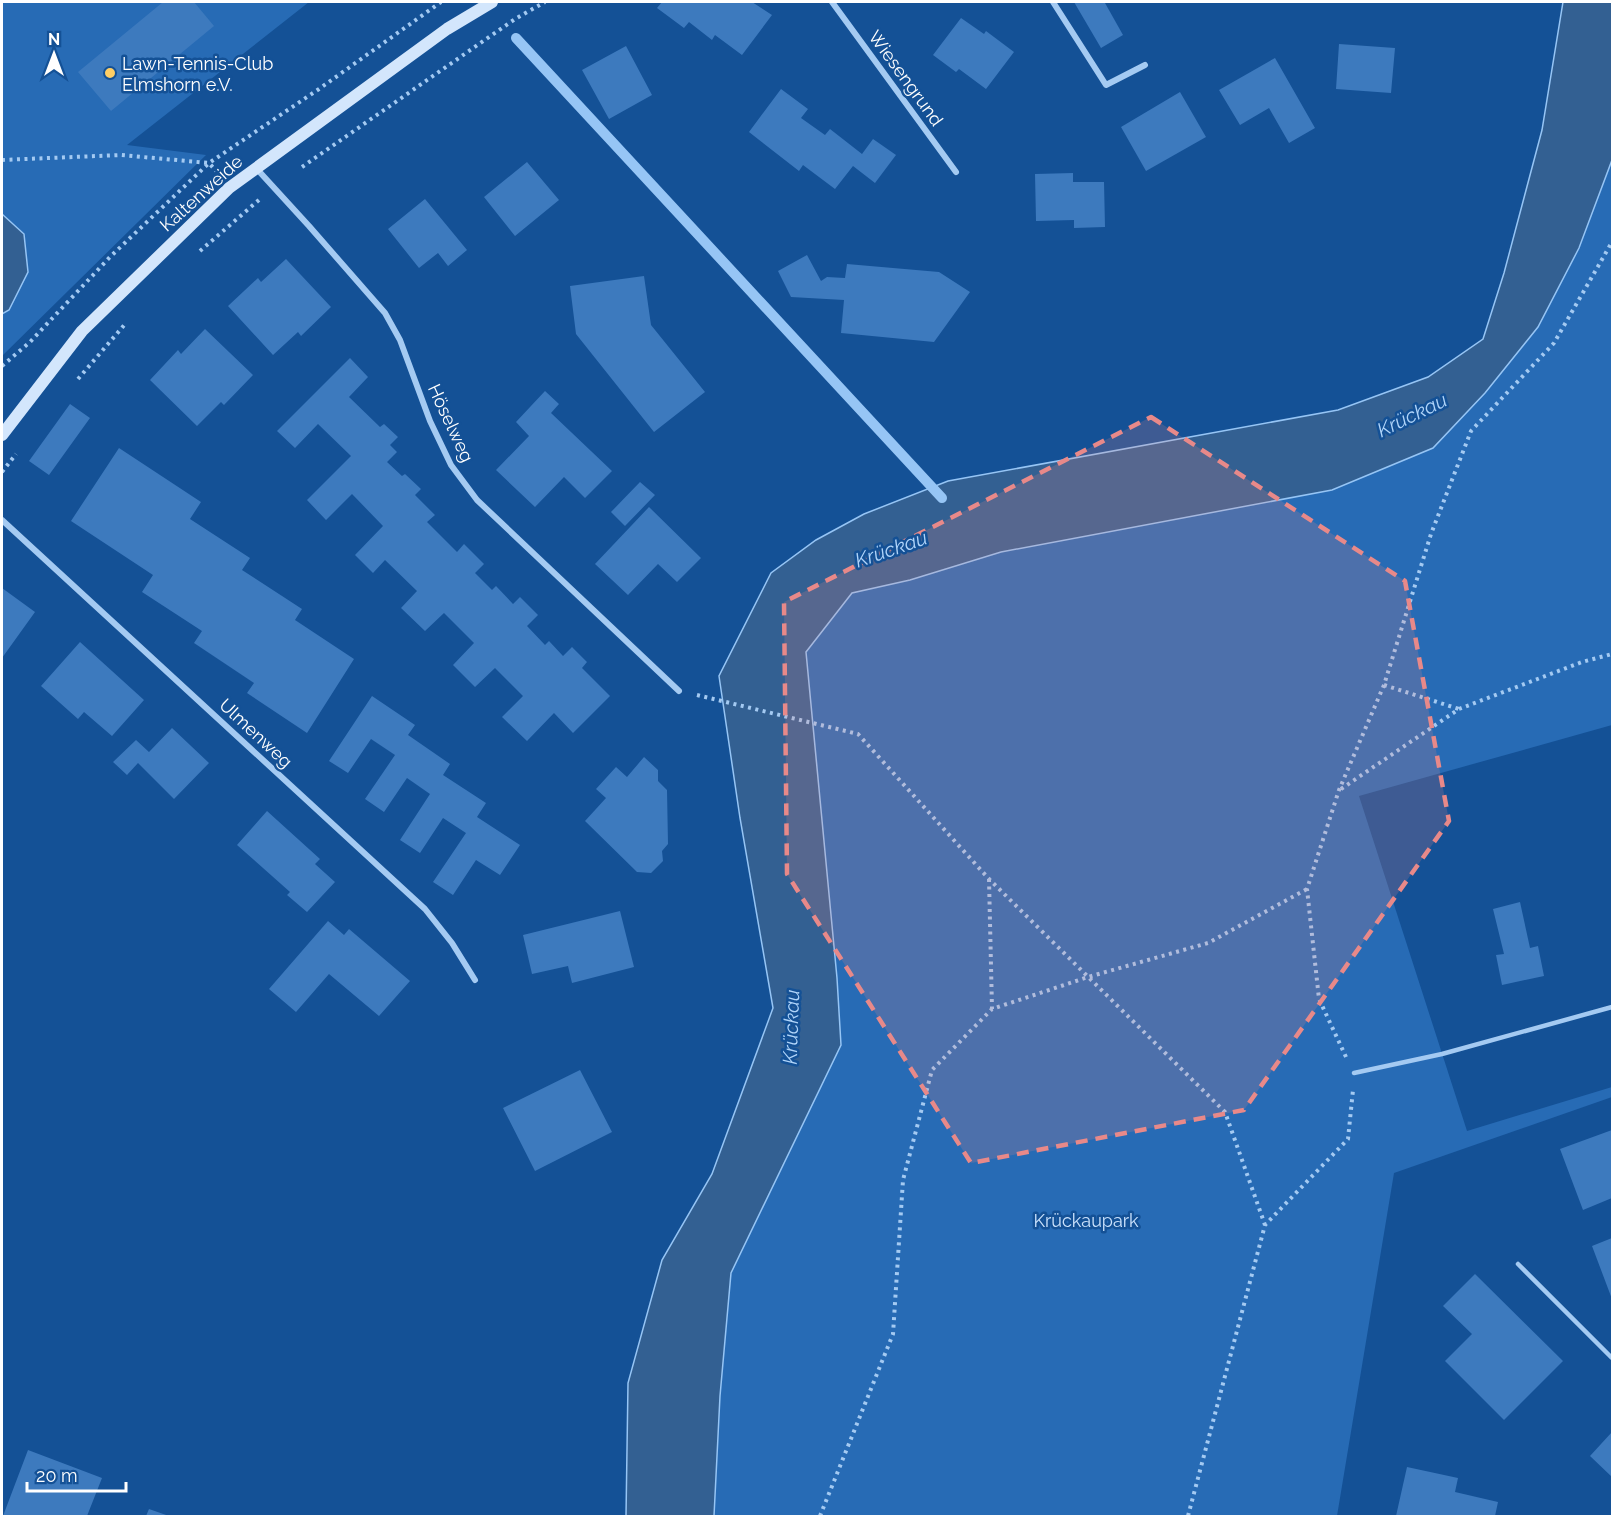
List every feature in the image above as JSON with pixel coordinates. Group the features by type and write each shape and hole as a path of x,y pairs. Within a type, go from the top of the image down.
{"main road":[{"name":"Kaltenweide","path":"2,435 82,331 229,188 447,29 492,2"}],"street":[{"name":"Wiesengrund","path":"832,2 956,172"},
{"path":"1053,2 1106,85 1145,65"},
{"name":"Höselweg","path":"255,168 385,313 400,340 430,421 451,465 477,501 679,691"},
{"name":"Ulmenweg","path":"2,520 426,909 452,943 475,980"}],"lane":[{"path":"1354,1074 1442,1054 1612,1007"},
{"path":"1518,1264 1612,1358"}],"path":[{"path":"273,188 515,19 545,2"},
{"path":"2,160 121,155 209,163"},
{"path":"196,255 248,210"},
{"path":"1188,1516 1265,1225 1348,1139 1354,1074 1319,999 1307,889 1340,790 1384,685 1431,534 1471,431 1554,343 1612,242"},
{"path":"72,386 131,318"},
{"path":"2,472 22,446"},
{"path":"1340,790 1459,710 1582,662 1612,654"},
{"path":"1384,685 1459,710"},
{"path":"679,691 858,734 989,879 1225,1112 1265,1225"},
{"path":"989,879 992,1009"},
{"path":"820,1516 893,1334 903,1180 932,1070 992,1009 1088,977 1208,943 1307,889"}],"highlighted area":[{"path":"1151,417 1405,581 1449,821 1244,1110 971,1163 787,874 784,602"}],"green space":[{"name":"Lawn-Tennis-Club Elmshorn e.V.","path":"2,2 309,2 127,145 206,155 2,356 2,314 9,310 24,234 2,214"},
{"name":"Krückaupark","path":"1612,160 1612,725 1359,796 1467,1131 1612,1087 1612,1097 1394,1173 1337,1516 714,1516 720,1396 731,1273 841,1045 837,978 805,652 852,593 910,580 1001,552 1332,490 1579,248"}],"water":[{"name":"Krückau","path":"1563,2 1612,2 1612,160 1579,248 1538,327 1485,393 1433,448 1332,490 1001,552 910,580 852,593 806,652 837,978 841,1045 731,1273 720,1396 714,1516 626,1516 628,1383 662,1260 712,1174 773,1008 740,818 719,676 771,573 816,540 864,514 948,481 1338,410 1428,377 1483,339 1504,273 1542,130"},
{"path":"2,214 24,234 28,272 9,310 2,314"}],"building":[{"path":"163,2 194,2 214,26 111,111 78,72"},
{"path":"662,2 752,2 772,15 742,55 715,35 712,40 689,22 684,28 657,8"},
{"path":"1074,2 1108,2 1105,3 1123,35 1101,48"},
{"path":"961,18 984,34 986,31 1014,52 986,89 959,69 956,72 933,55"},
{"path":"1339,44 1395,48 1391,93 1336,89"},
{"path":"626,46 652,95 609,119 582,70"},
{"path":"1275,58 1315,128 1289,143 1269,108 1240,125 1219,90"},
{"path":"781,89 808,109 801,118 825,135 830,129 862,154 873,139 896,155 875,183 853,166 835,189 803,165 799,171 749,132"},
{"path":"1180,92 1206,137 1146,171 1121,127"},
{"path":"527,162 559,200 515,236 484,197"},
{"path":"1073,173 1073,182 1104,182 1105,227 1074,228 1074,220 1036,221 1035,174"},
{"path":"425,199 467,250 448,266 438,253 419,268 388,229"},
{"path":"807,255 821,281 827,277 845,278 847,264 939,272 970,292 934,342 841,333 844,300 791,297 778,271"},
{"path":"286,259 331,307 301,336 298,332 273,355 228,306 258,278 261,282"},
{"path":"644,276 651,325 705,392 654,432 576,334 570,286"},
{"path":"205,329 253,375 224,405 221,402 197,426 150,380 178,350 181,354"},
{"path":"350,358 368,377 349,397 380,427 384,424 398,437 390,445 397,452 387,462 421,489 415,495 435,515 427,522 457,552 464,544 484,564 475,573 492,590 496,586 513,604 520,597 538,615 527,626 545,645 549,641 563,656 572,647 587,662 582,668 610,696 573,733 554,713 527,741 502,717 523,696 495,668 475,687 453,665 474,643 444,613 425,631 401,608 417,591 385,560 373,573 355,555 383,526 352,494 326,520 307,500 351,456 318,424 295,448 277,431"},
{"path":"545,391 559,404 551,413 612,471 585,498 564,477 535,507 496,470 529,436 516,422"},
{"path":"70,404 90,418 49,475 29,461"},
{"path":"119,448 201,502 190,519 250,558 242,570 302,609 295,620 354,659 307,733 247,693 254,683 194,643 202,631 142,592 153,575 71,521"},
{"path":"640,482 655,495 625,526 611,512"},
{"path":"649,507 701,558 677,582 658,564 628,595 595,564"},
{"path":"2,588 35,612 2,658"},
{"path":"80,642 144,700 112,736 84,712 78,719 41,686"},
{"path":"372,696 415,725 408,735 450,764 443,775 486,803 477,817 520,845 500,875 476,860 453,895 433,882 466,833 443,818 420,853 400,840 430,794 407,778 384,812 365,799 395,755 371,739 348,773 329,761"},
{"path":"172,728 209,763 174,799 138,763 127,775 113,762 136,740 149,752"},
{"path":"644,757 658,770 658,781 667,790 668,844 662,851 663,861 651,873 637,872 585,821 606,798 596,789 616,767 627,777"},
{"path":"267,811 320,859 315,864 335,882 307,912 287,895 290,892 237,845"},
{"path":"1520,902 1530,948 1538,946 1544,976 1502,985 1496,955 1504,954 1493,909"},
{"path":"620,911 634,967 572,983 568,966 532,974 523,935"},
{"path":"328,921 344,935 349,929 410,981 379,1016 329,974 296,1012 269,989"},
{"path":"580,1070 612,1132 535,1171 503,1108"},
{"path":"1612,1130 1612,1198 1583,1210 1560,1149"},
{"path":"1612,1238 1612,1299 1592,1246"},
{"path":"1475,1274 1563,1361 1504,1420 1445,1361 1472,1334 1443,1306"},
{"path":"1612,1432 1612,1477 1590,1456"},
{"path":"28,1450 102,1478 87,1516 3,1516"},
{"path":"1407,1467 1458,1478 1455,1492 1498,1502 1495,1516 1396,1516"},
{"path":"149,1509 169,1516 146,1516"}],"waterway":[{"path":"516,38 942,498"}],"place":[{"name":"Lawn-Tennis-Club Elmshorn e.V.","path":"110,73"}]}
